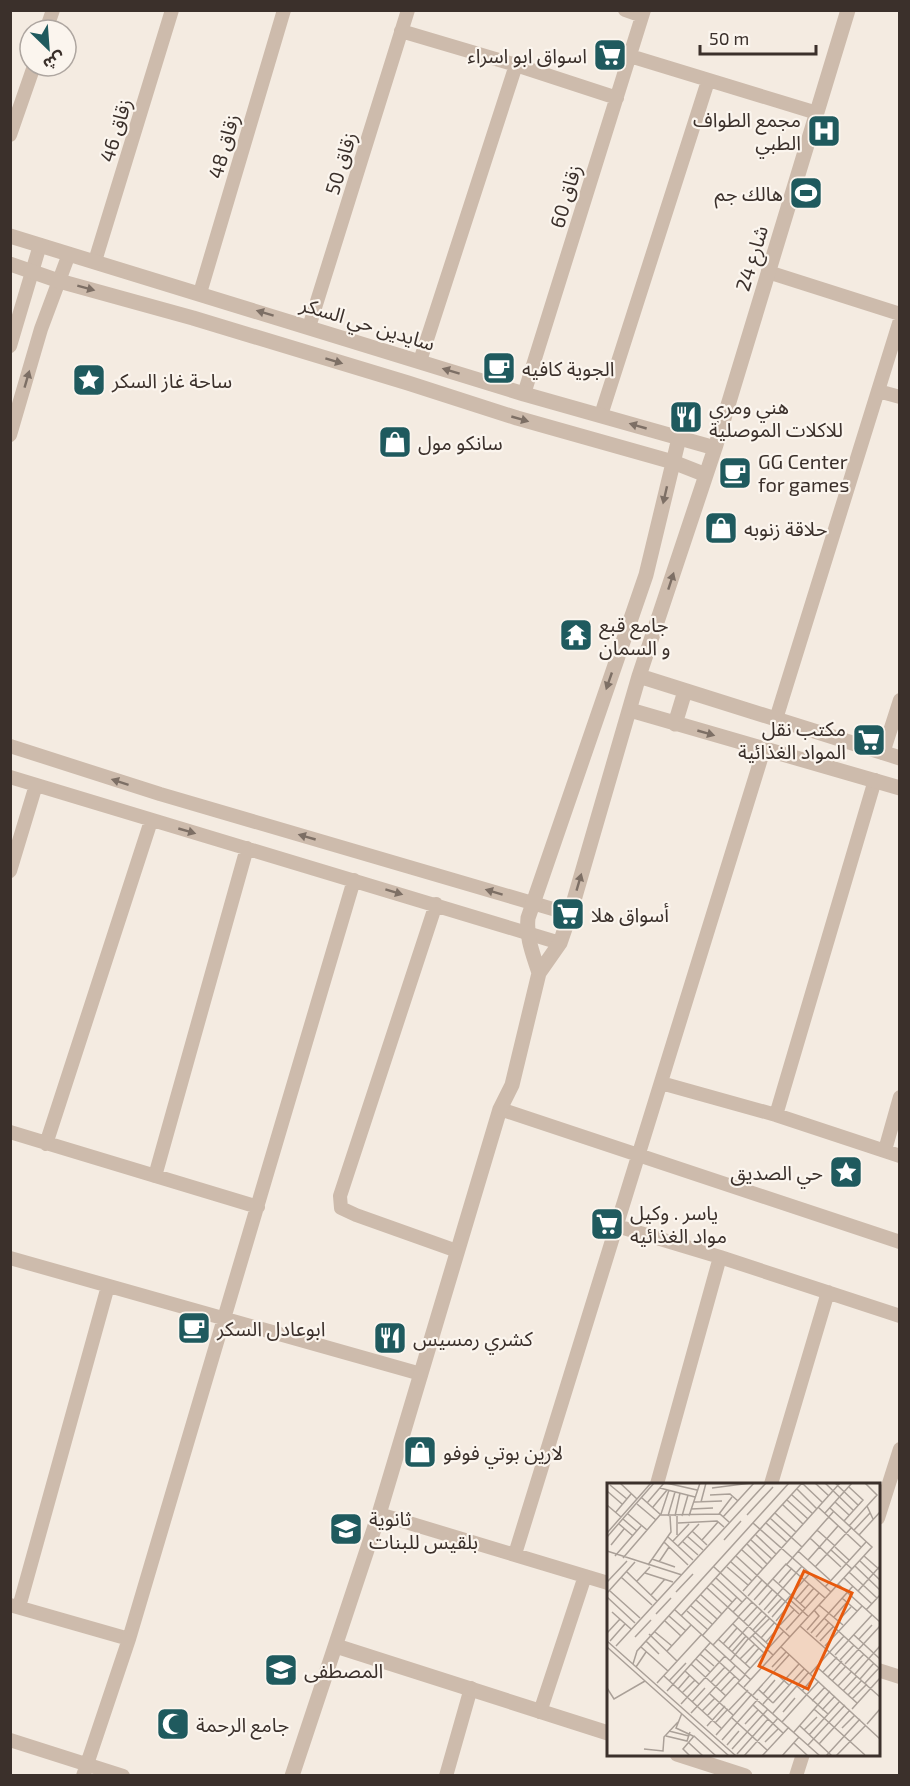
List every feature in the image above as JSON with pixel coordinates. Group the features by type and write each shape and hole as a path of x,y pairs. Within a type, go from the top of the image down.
{"street":[{"name":"زقاق 46","path":"95,261 172,10"},
{"name":"زقاق 48","path":"200,294 284,10"},
{"name":"زقاق 50","path":"309,327 408,10"},
{"path":"625,10 643,13"},
{"name":"شارع 24","path":"539,973 560,943 570,914 639,676 715,448 848,10"},
{"name":"زقاق 60","path":"524,394 643,13"},
{"path":"401,31 516,64 617,98"},
{"path":"630,56 817,113"},
{"path":"420,361 516,64"},
{"path":"10,135 30,78"},
{"path":"601,415 708,81"},
{"name":"سايدين حي السكر","path":"10,236 524,394 715,448"},
{"path":"10,346 40,245"},
{"path":"10,435 41,329 69,254"},
{"path":"10,264 59,281 193,318 517,418 673,462 706,475"},
{"path":"768,272 900,314"},
{"path":"776,719 900,320"},
{"path":"878,391 900,397"},
{"path":"292,1776 379,1514 500,1109 512,1084 539,973 526,932 532,904 646,575 679,438"},
{"path":"639,676 900,758"},
{"path":"675,724 685,691"},
{"path":"883,753 900,700"},
{"path":"630,710 900,788"},
{"path":"10,747 160,794 570,914"},
{"path":"515,1554 764,749"},
{"path":"10,777 560,943"},
{"path":"776,1115 875,780"},
{"path":"10,871 36,784"},
{"path":"46,1144 152,821"},
{"path":"155,1176 247,848"},
{"path":"85,1770 129,1639 354,880"},
{"path":"436,904 340,1196 341,1208 457,1251"},
{"path":"660,1083 776,1115 900,1155"},
{"path":"885,1150 900,1097"},
{"path":"500,1109 900,1242"},
{"path":"10,1132 258,1207"},
{"path":"617,1226 900,1316"},
{"path":"658,1483 720,1257"},
{"path":"10,1258 421,1374"},
{"path":"108,1286 15,1606 129,1639"},
{"path":"772,1483 828,1292"},
{"path":"880,1515 900,1449"},
{"path":"379,1514 607,1582"},
{"path":"540,1712 585,1576"},
{"path":"336,1646 607,1732"},
{"path":"880,1670 900,1677"},
{"path":"446,1776 471,1688"},
{"path":"10,1740 85,1770 123,1776"},
{"path":"680,1756 745,1776"},
{"path":"796,1776 803,1756"}],"place":[{"name":"اسواق ابو اسراء","path":"610,55"},
{"name":"مجمع الطواف الطبي","path":"824,131"},
{"name":"هالك جم","path":"806,193"},
{"name":"الجوية كافيه","path":"499,368"},
{"name":"ساحة غاز السكر","path":"89,380"},
{"name":"هني ومري للاكلات الموصلية","path":"686,417"},
{"name":"سانكو مول","path":"395,442"},
{"name":"GG Center for games","path":"735,473"},
{"name":"حلاقة زنوبه","path":"721,528"},
{"name":"جامع قبع و السمان","path":"576,635"},
{"name":"مكتب نقل المواد الغذائية","path":"869,740"},
{"name":"أسواق هلا","path":"568,914"},
{"name":"حي الصديق","path":"846,1172"},
{"name":"ياسر . وكيل مواد الغذائيه","path":"607,1224"},
{"name":"ابوعادل السكر","path":"194,1328"},
{"name":"كشري رمسيس","path":"390,1338"},
{"name":"لارين بوتي فوفو","path":"420,1452"},
{"name":"ثانوية بلقيس للبنات","path":"346,1529"},
{"name":"المصطفى","path":"281,1670"},
{"name":"جامع الرحمة","path":"173,1724"}]}
